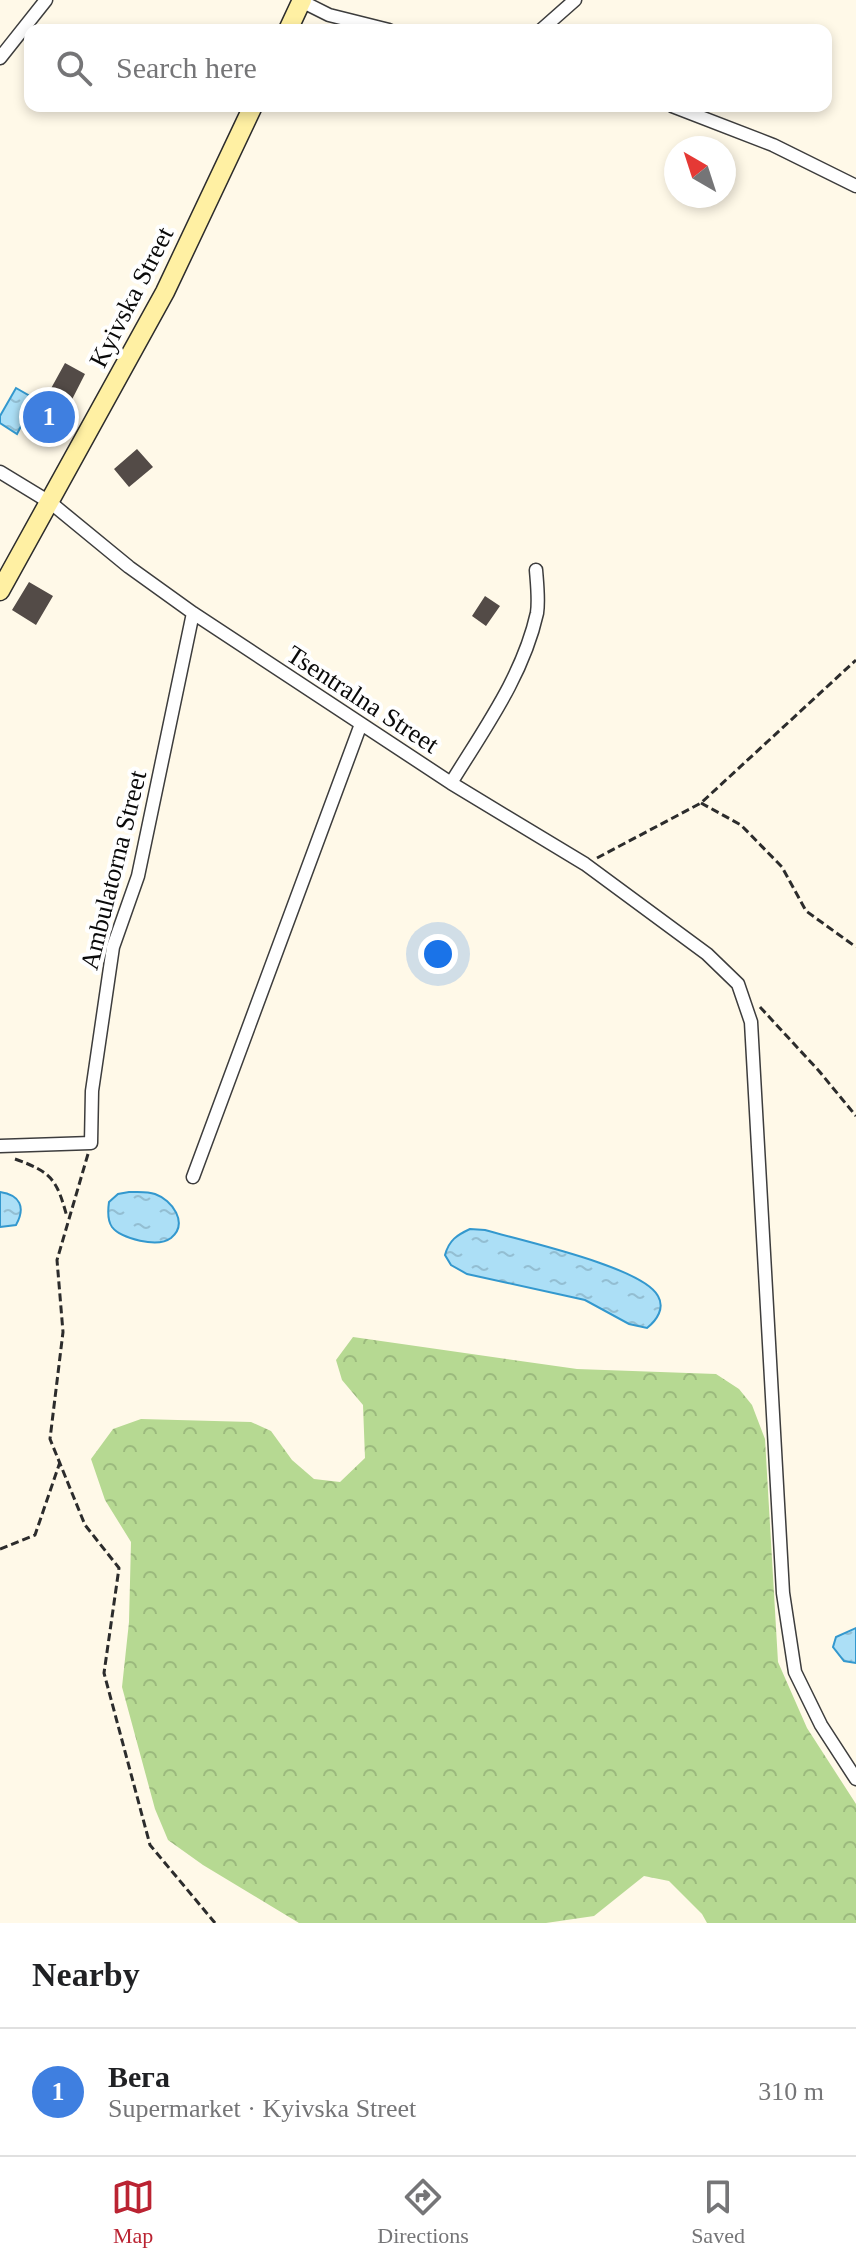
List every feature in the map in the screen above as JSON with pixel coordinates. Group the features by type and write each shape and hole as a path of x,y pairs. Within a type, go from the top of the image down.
{"street":[{"path":"27,24 46,0"},
{"path":"548,24 575,0"},
{"path":"291,24 301,1 329,15 365,24"},
{"path":"0,58 24,28"},
{"name":"Kyivska Street","path":"0,591 165,292 250,112"},
{"path":"688,112 773,145 856,186"},
{"name":"Tsentralna Street","path":"0,472 51,503 129,567 193,613 451,783 585,864 707,954 738,984 751,1022 783,1593 795,1672 821,1725 856,1779"},
{"path":"451,783 507,693 537,611 536,570"},
{"name":"Ambulatorna Street","path":"91,1143 92,1091 113,947 138,876 193,613"},
{"path":"193,1177 361,724"},
{"path":"0,1146 91,1143"}],"path":[{"path":"585,864 701,803 856,660"},
{"path":"701,803 741,825 782,867 806,911 856,947"},
{"path":"758,1006 856,1116"},
{"path":"91,1143 57,1260 63,1332 50,1439 85,1525 119,1568 104,1673 150,1845 215,1923"},
{"path":"13,1159 40,1168 59,1188 68,1221"},
{"path":"0,1549 35,1535 60,1462"}],"green space":[{"path":"353,1337 577,1369 716,1374 739,1389 752,1405 765,1439 778,1662 807,1728 856,1804 856,1923 707,1923 669,1881 644,1876 594,1916 546,1923 299,1923 168,1840 155,1809 122,1687 129,1622 131,1542 105,1500 91,1459 113,1429 141,1419 251,1422 271,1431 292,1460 314,1479 340,1482 365,1458 363,1405 342,1380 336,1360"}],"water":[{"path":"16,388 35,399 17,434 0,423 0,416"},
{"path":"0,1192 12,1196 21,1207 16,1225 0,1227"},
{"path":"118,1194 155,1194 167,1201 178,1219 176,1232 171,1238 158,1242 140,1241 112,1227 109,1202"},
{"path":"470,1229 485,1230 551,1248 629,1275 648,1285 658,1296 661,1305 659,1314 647,1328 629,1324 585,1300 467,1274 451,1265 445,1255 454,1239"},
{"path":"856,1628 856,1663 844,1661 833,1647 836,1637"}],"building":[{"path":"65,363 85,374 59,425 55,423 45,442 27,432"},
{"path":"137,449 153,467 129,487 114,469"},
{"path":"29,582 53,596 36,625 12,610"},
{"path":"485,596 500,606 486,626 472,616"}],"place":[{"name":"Вега","path":"49,417"}]}
